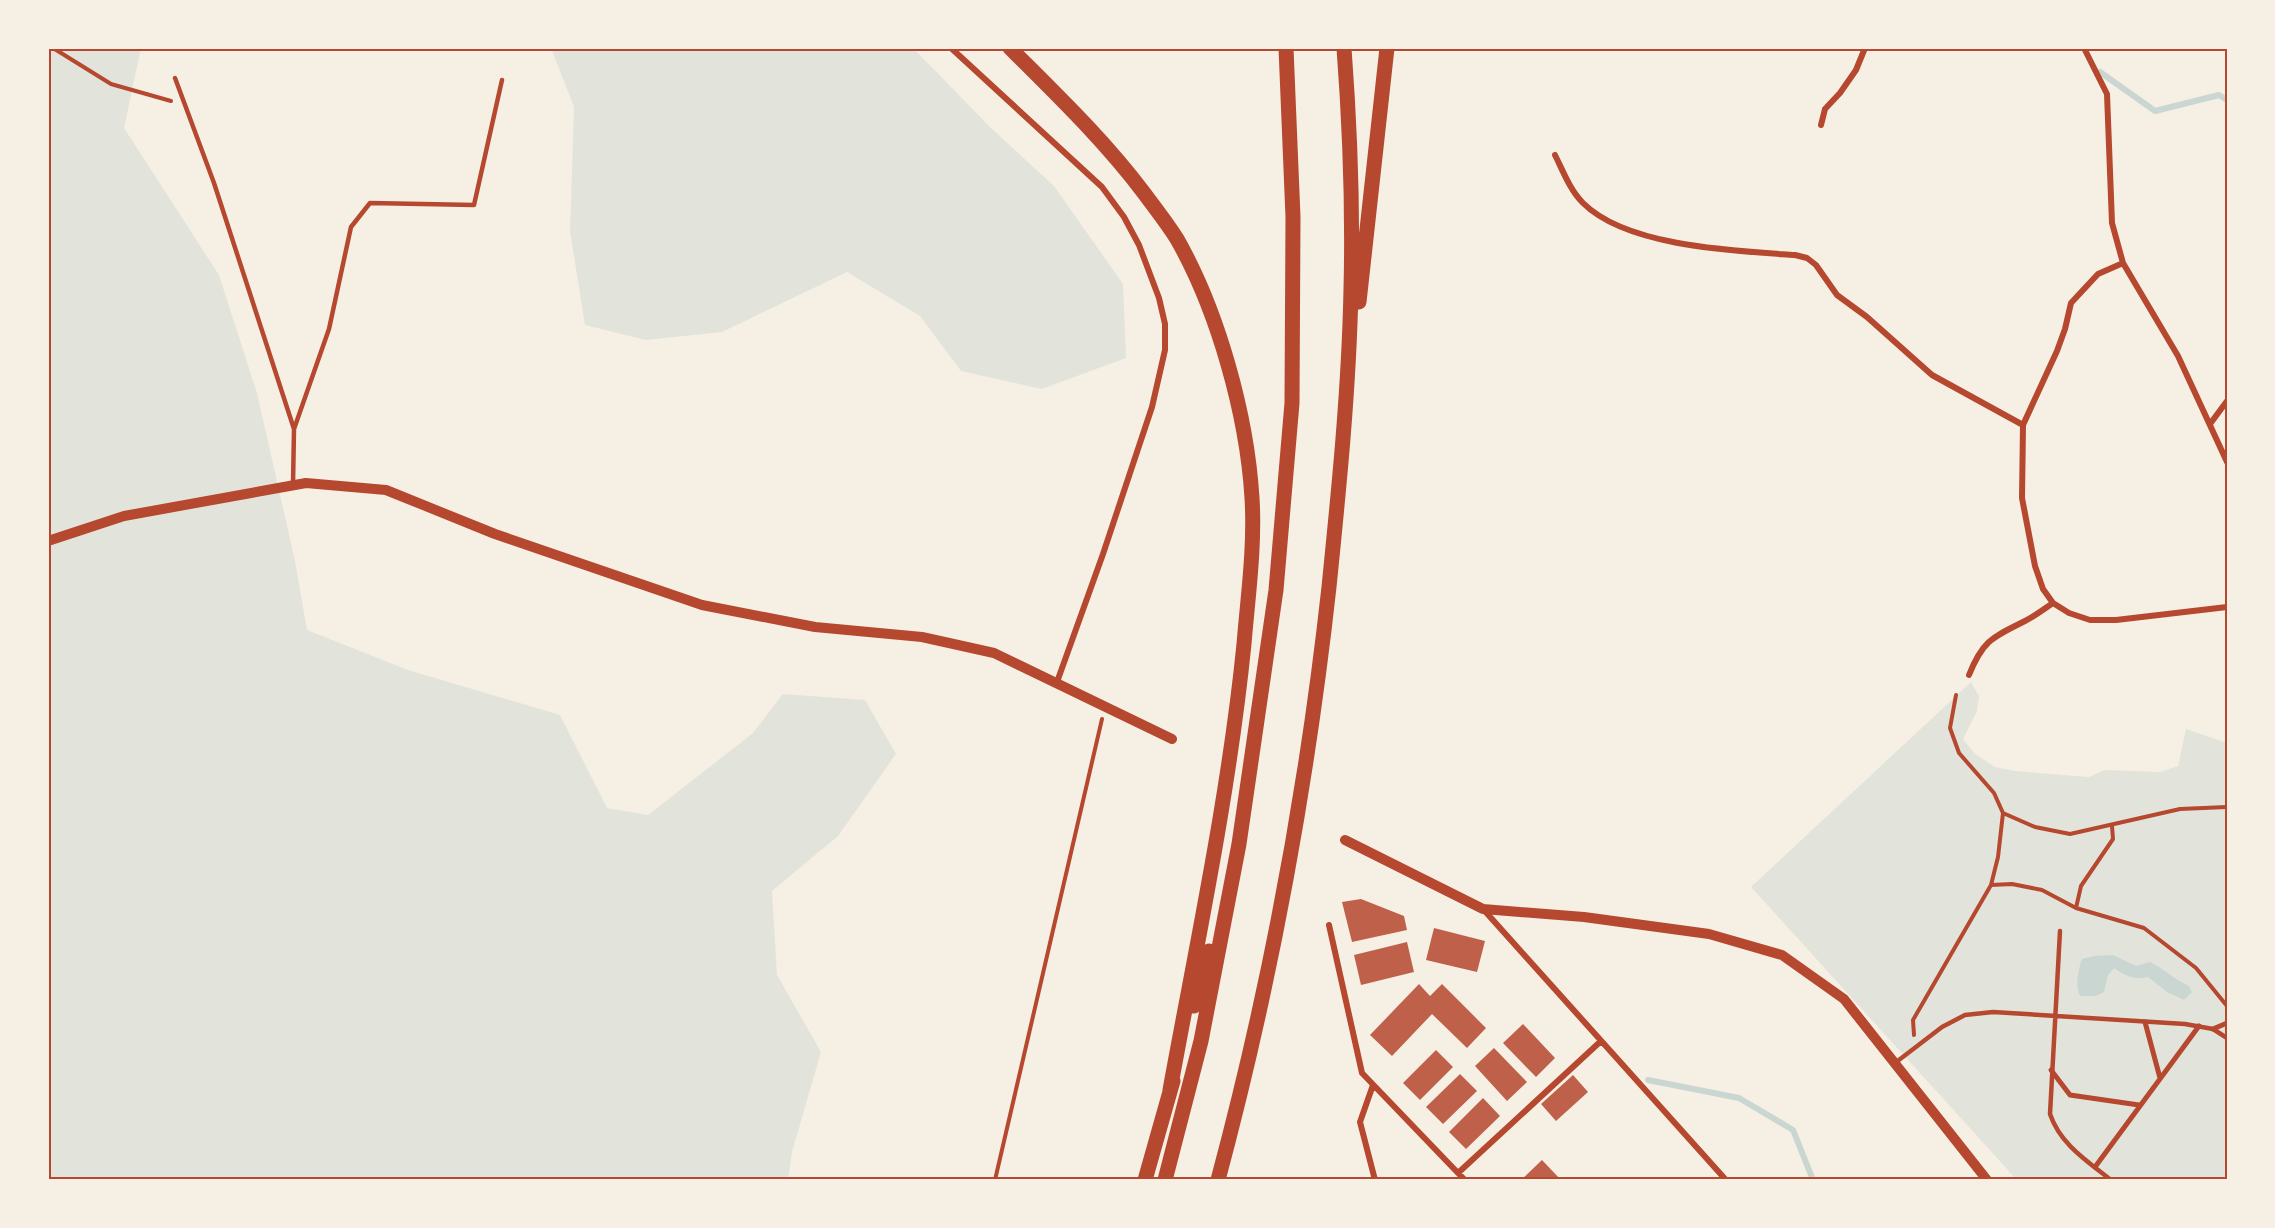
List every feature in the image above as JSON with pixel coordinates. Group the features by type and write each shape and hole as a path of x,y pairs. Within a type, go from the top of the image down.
{"highway":[{"path":"1010,48 1081,118 1116,157 1175,236 1193,269 1226,359 1245,448 1252,496 1253,544 1236,718 1170,1090"},
{"path":"1165,1180 1201,1041 1239,844 1276,590 1292,403 1293,218 1286,48"},
{"path":"1337,513 1346,400 1351,290 1350,185 1344,48"},
{"path":"1218,1180 1237,1109 1269,968 1302,794 1321,658 1387,48"},
{"path":"1145,1180 1239,844"}],"street":[{"path":"951,48 1102,187 1124,217 1138,245 1159,298 1165,324 1165,350 1152,407 1057,682"},
{"path":"1821,125 1825,109 1856,70 1865,48"},
{"path":"2084,48 2107,94 2112,223 2123,263 2178,356 2227,462"},
{"path":"1556,155 1572,189 1583,203 1614,224 1653,237 1710,249 1796,255 1807,258 1816,265 1837,296 1875,323 1932,375 2023,426"},
{"path":"2123,263 2098,273 2071,303 2057,351 2023,426 2022,498 2035,566 2043,589 2053,603 2069,613 2090,620 2116,620 2227,607"},
{"path":"2210,424 2227,401"},
{"path":"48,541 124,516 306,483 386,490 495,534 702,605 814,627 922,637 994,653 1172,739"},
{"path":"1969,675 1976,656 1988,642 2002,631 2026,620 2053,603"},
{"path":"1345,840 1483,909 1726,1180"},
{"path":"1483,909 1584,916 1709,934 1782,955 1844,999 1987,1180"},
{"path":"1329,925 1362,1073 1465,1180"},
{"path":"2145,1022 2160,1078"},
{"path":"2213,1029 2227,1023"},
{"path":"2095,1167 2199,1026"},
{"path":"1458,1173 1601,1041"},
{"path":"2051,1070 2070,1095 2139,1105"},
{"path":"1373,1085 1360,1122 1375,1180"}],"lane":[{"path":"175,78 218,194 294,429"},
{"path":"293,485 294,429 329,329 351,227 370,202 474,205 502,80"},
{"path":"2060,931 2050,1114 2055,1129 2071,1148 2111,1180"},
{"path":"1894,1064 1942,1027 1965,1015 1992,1012 2199,1026 2213,1029 2227,1038"}],"path":[{"path":"52,48 111,84 186,106"},
{"path":"1915,1048 1913,1020 1991,885 1998,857 2003,813 1994,793 1959,753 1950,728 1956,695"},
{"path":"995,1180 1105,706"},
{"path":"2003,813 2036,827 2070,834 2180,809 2227,807"},
{"path":"2076,908 2081,886 2113,839 2112,825"},
{"path":"1991,885 2012,884 2042,891 2076,908 2144,928 2196,968 2227,1005"}],"shaded area":[{"path":"48,48 141,48 124,128 219,275 257,393 295,561 307,630 408,670 560,715 607,808 648,815 753,733 783,694 865,700 896,754 838,836 772,891 777,975 821,1052 792,1152 788,1180 48,1180"},
{"path":"551,48 913,48 991,128 1054,186 1123,284 1126,358 1042,389 961,371 920,316 847,272 722,332 646,340 585,325 570,231 574,107"},
{"path":"1971,682 1979,696 1977,711 1963,739 1975,754 1995,767 2015,771 2089,777 2105,770 2160,772 2178,766 2186,729 2227,743 2227,1180 2017,1180 1751,887"},
{"path":"2113,955 2136,966 2150,962 2189,986 2192,992 2184,1000 2167,992 2148,977 2130,977 2114,968 2108,975 2104,992 2096,996 2080,996 2078,978 2082,959"}],"building":[{"path":"1361,899 1404,916 1407,930 1352,942 1342,902"},
{"path":"1434,928 1485,941 1477,972 1426,960"},
{"path":"1407,942 1414,972 1361,985 1354,955"},
{"path":"1419,984 1430,996 1442,984 1486,1028 1467,1048 1432,1014 1392,1056 1370,1035"},
{"path":"1523,1024 1555,1058 1536,1077 1503,1043"},
{"path":"1494,1048 1527,1082 1507,1101 1475,1066"},
{"path":"1436,1050 1453,1067 1420,1100 1403,1083"},
{"path":"1460,1074 1477,1091 1443,1124 1426,1107"},
{"path":"1573,1075 1588,1092 1556,1121 1541,1104"},
{"path":"1483,1098 1500,1116 1466,1149 1449,1132"},
{"path":"1542,1160 1561,1180 1521,1180"}],"waterway":[{"path":"2100,72 2155,111 2219,95 2227,100"},
{"path":"1648,1080 1739,1098 1793,1130 1813,1180"}]}
